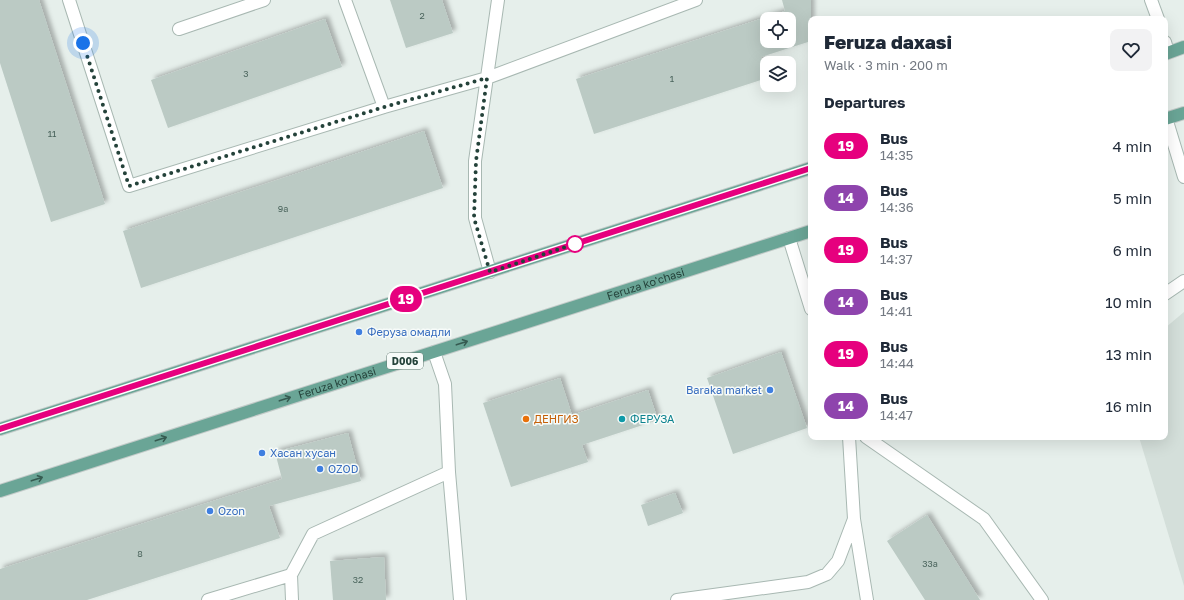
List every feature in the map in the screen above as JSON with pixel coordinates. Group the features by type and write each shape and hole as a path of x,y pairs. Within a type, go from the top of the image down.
{"main road":[{"path":"1168,49 1184,47"},
{"path":"1168,117 1184,112"},
{"path":"0,429 808,169"},
{"name":"Feruza ko'chasi","path":"0,491 808,233"}],"street":[{"path":"69,0 129,186 384,107 487,78 696,0"},
{"path":"179,29 264,0"},
{"path":"344,0 384,107"},
{"path":"490,272 474,218 476,161 498,0"},
{"path":"1152,0 1157,16"},
{"path":"1168,124 1183,169"},
{"path":"789,238 808,299"},
{"path":"1168,292 1184,281"},
{"path":"434,352 445,384 449,472 460,600"},
{"path":"849,440 854,519 867,600"},
{"path":"870,440 984,519 1042,600"},
{"path":"292,600 291,575 313,534 449,472"},
{"path":"677,600 808,582 827,574 838,561 854,519"},
{"path":"208,600 291,575"}],"shaded area":[{"path":"1184,312 1184,586 1140,440 1168,440 1168,325"}],"building":[{"path":"0,0 39,0 105,204 51,222 0,63"},
{"path":"390,0 442,0 453,33 406,48"},
{"path":"782,0 811,0 811,16 808,16 808,42 796,46 796,12 782,12 785,11"},
{"path":"325,19 342,67 168,128 151,80"},
{"path":"760,19 760,48 789,48 760,56 760,80 594,134 576,79"},
{"path":"424,131 443,188 141,288 123,231"},
{"path":"781,352 807,428 733,454 707,378"},
{"path":"560,378 572,415 648,390 658,420 582,445 588,462 511,487 483,403"},
{"path":"348,433 361,481 269,506 280,538 87,600 0,600 0,569 282,479 275,452"},
{"path":"675,493 683,513 648,526 641,505"},
{"path":"927,515 980,600 925,600 887,541"},
{"path":"384,557 386,600 333,600 330,561"}],"bus line":[{"name":"19","path":"0,429 35,419 808,169"}],"place":[{"name":"Феруза омадли","path":"359,332"},
{"name":"Baraka market","path":"770,390"},
{"name":"ДЕНГИЗ","path":"526,419"},
{"name":"ФЕРУЗА","path":"622,419"},
{"name":"Хасан хусан","path":"262,453"},
{"name":"OZOD","path":"320,469"},
{"name":"Ozon","path":"210,511"}],"route":[{"path":"83,43 129,186 384,107 487,78 476,161 474,218 490,272 575,244"}]}
